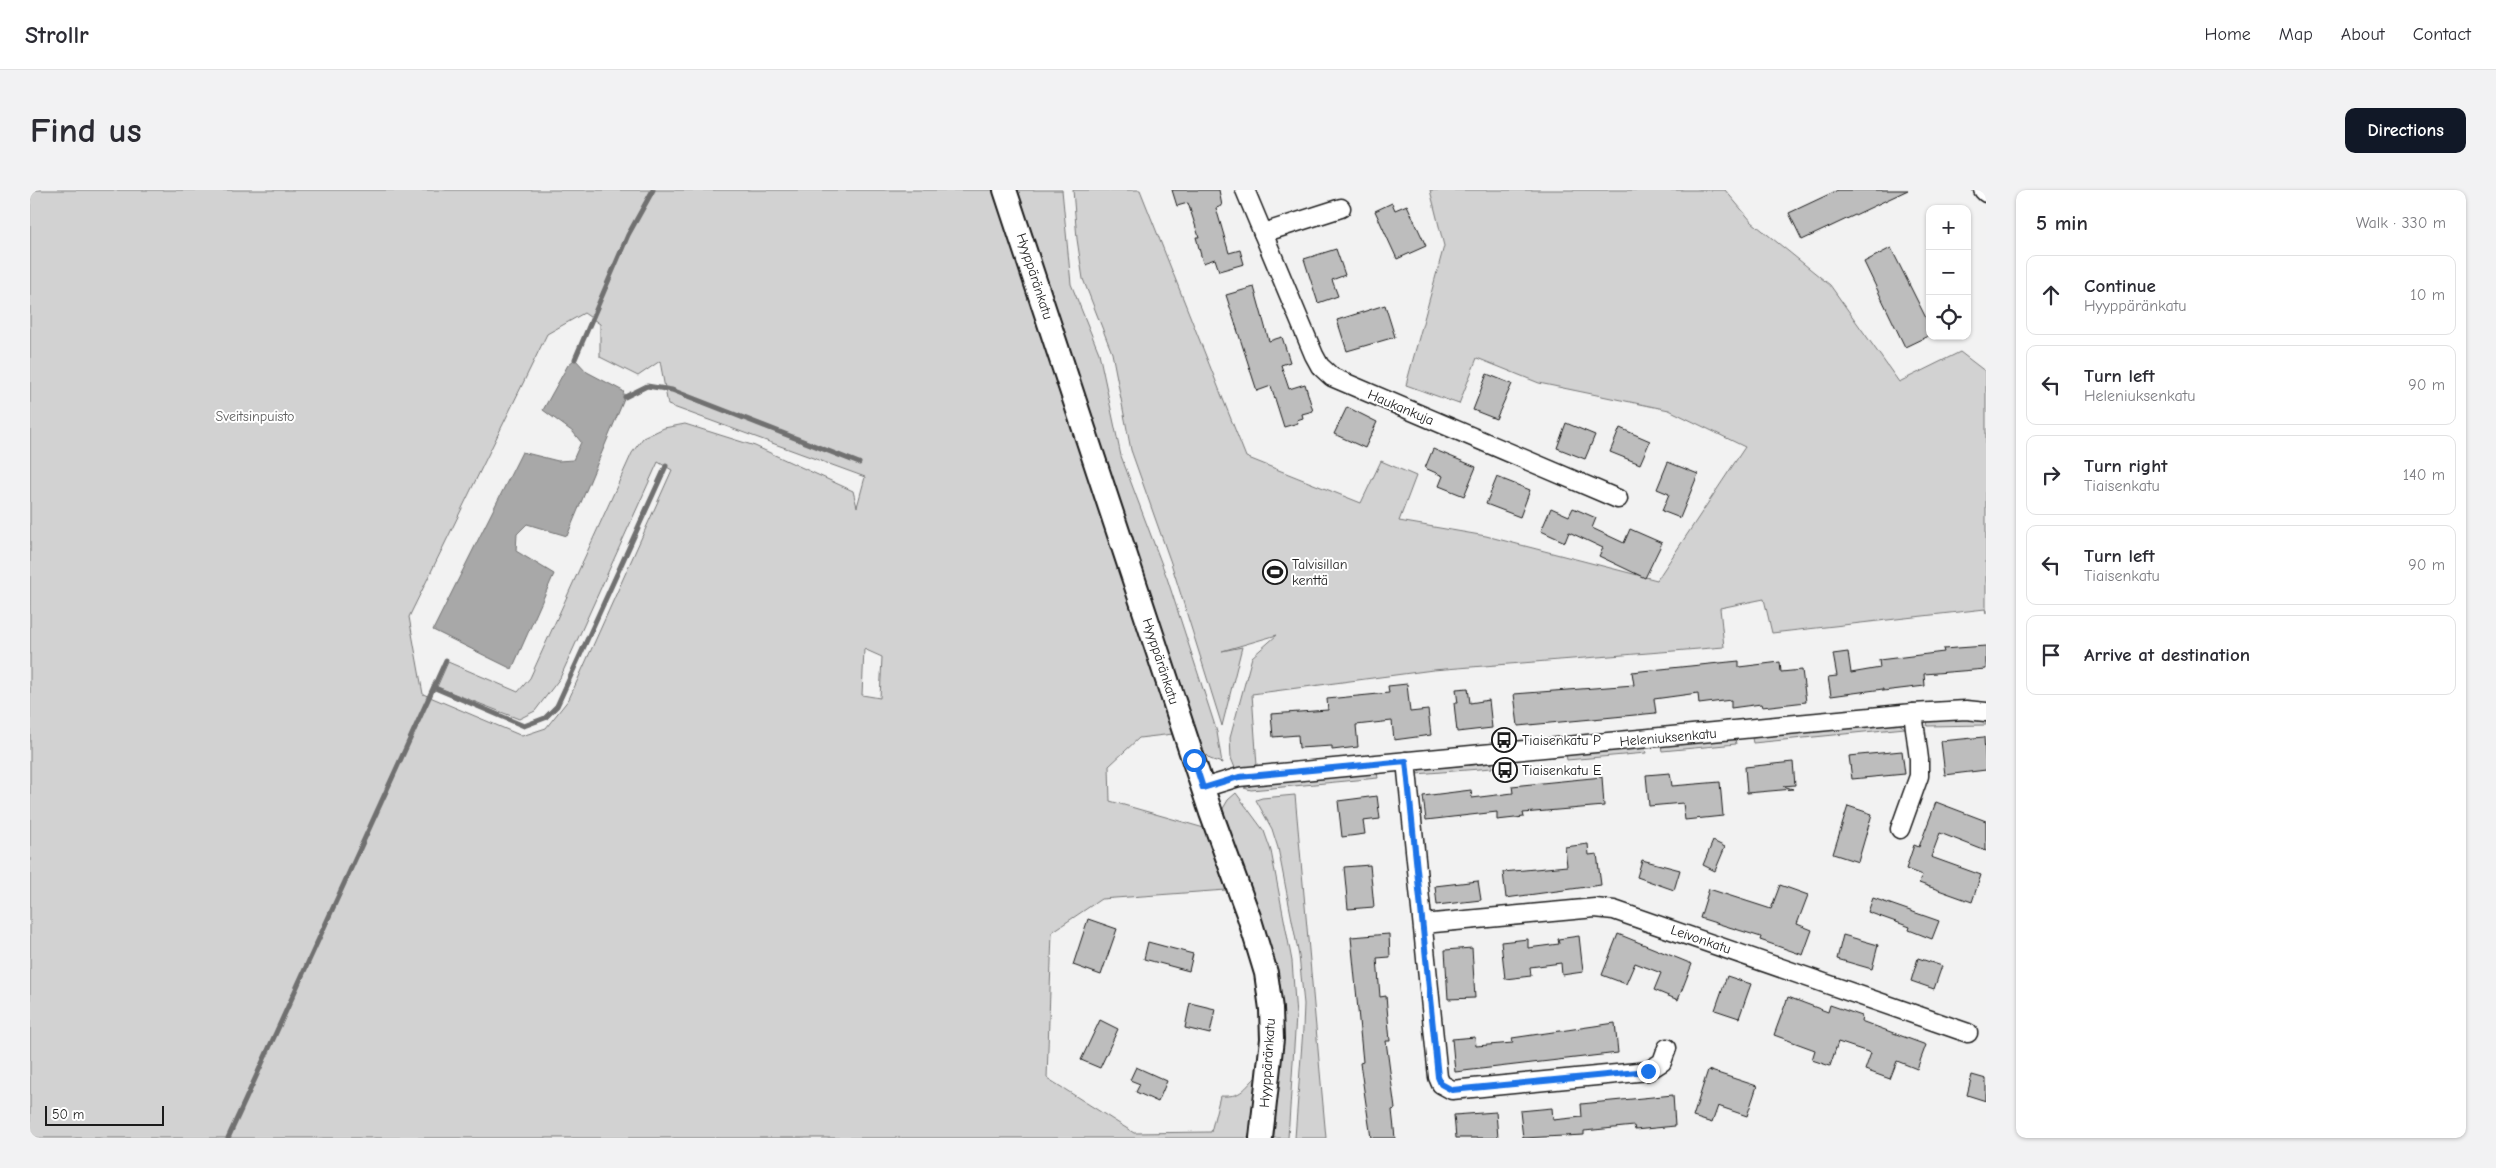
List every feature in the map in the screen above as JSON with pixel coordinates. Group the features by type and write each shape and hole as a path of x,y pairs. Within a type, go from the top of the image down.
{"street":[{"name":"Hyyppäränkatu","path":"1005,190 1203,788 1249,917 1266,973 1272,1039 1261,1138"},
{"name":"Haukankuja","path":"1244,190 1314,355 1320,366 1332,377 1618,499"},
{"path":"1983,190 1986,193"},
{"path":"1263,233 1341,208"},
{"name":"Heleniuksenkatu","path":"1203,788 1239,777 1913,713 1966,710 1986,712"},
{"path":"1900,828 1919,776 1919,759 1913,713"},
{"path":"1406,761 1438,1077 1446,1088 1452,1090 1648,1071 1662,1062 1667,1048"},
{"name":"Leivonkatu","path":"1423,924 1594,908 1614,910 1968,1033"}],"green space":[{"name":"Sveitsinpuisto","path":"30,190 993,190 1173,734 1139,738 1109,766 1110,801 1204,828 1226,890 1101,899 1052,932 1047,1078 1134,1133 1211,1132 1220,1096 1241,1092 1256,1077 1260,1080 1253,1138 30,1138","holes":["584,313 600,324 600,357 638,376 660,361 668,405 865,477 857,507 853,491 755,446 685,424 664,428 643,438 632,453 530,678 518,692 448,662 437,687 519,719 535,711 560,678 658,462 672,470 569,699 546,728 522,736 423,694 409,617 547,334","864,649 882,657 880,698 862,695"]},
{"path":"1015,190 1062,190 1071,284 1099,353 1121,456 1167,578 1217,732 1222,763 1210,759 1202,751"},
{"path":"1073,190 1140,190 1246,457 1361,503 1381,461 1416,476 1399,521 1486,536 1657,580 1745,447 1669,410 1539,383 1477,358 1459,404 1406,385 1444,246 1430,190 1725,190 1752,222 1830,285 1899,382 1960,352 1986,372 1986,613 1985,609 1772,633 1764,599 1720,608 1724,647 1433,670 1252,694 1257,766 1235,768 1231,758 1230,738 1252,657 1277,635 1222,651 1242,647 1222,726 1171,563 1131,450 1112,353 1083,279"},
{"path":"1986,720 1986,725 1927,726 1928,721"},
{"path":"1898,723 1905,728 1753,743 1752,738"},
{"path":"1735,739 1736,744 1662,751 1661,746"},
{"path":"1645,748 1646,753 1567,760 1566,754"},
{"path":"1492,763 1492,768 1416,774 1421,769"},
{"path":"1377,773 1378,778 1251,790 1244,788 1259,783"},
{"path":"1236,793 1264,831 1271,851 1292,961 1296,1016 1288,1138 1270,1138 1280,1037 1221,812 1228,800"},
{"path":"1295,795 1326,1138 1295,1138 1304,1004 1299,956 1278,848 1272,829 1256,800"}],"shaded area":[{"path":"575,359 587,372 623,391 625,397 567,536 527,524 517,534 516,551 554,574 512,669 433,630 522,452 558,461 573,460 581,442 573,432 543,410 568,365"}],"building":[{"path":"1172,190 1219,190 1222,206 1216,208 1229,253 1240,250 1244,264 1219,271 1215,259 1203,263 1196,237 1199,237 1188,203 1177,206"},
{"path":"1838,190 1908,190 1802,240 1789,213"},
{"path":"1392,203 1395,210 1407,205 1426,246 1397,259 1375,211"},
{"path":"1891,248 1926,318 1926,337 1905,347 1864,262"},
{"path":"1336,249 1345,275 1332,280 1338,296 1318,303 1304,259"},
{"path":"1254,287 1269,341 1282,337 1290,362 1281,365 1289,389 1305,384 1313,411 1302,414 1303,418 1297,420 1298,423 1284,427 1271,386 1257,391 1226,295"},
{"path":"1385,305 1395,337 1347,351 1337,320"},
{"path":"1487,374 1512,384 1496,419 1473,410"},
{"path":"1347,407 1377,422 1365,448 1334,434"},
{"path":"1566,423 1595,435 1585,459 1557,448"},
{"path":"1620,428 1650,441 1640,464 1610,452"},
{"path":"1433,449 1476,467 1464,496 1439,486 1443,476 1425,468"},
{"path":"1668,462 1698,474 1680,518 1662,511 1669,494 1657,489"},
{"path":"1497,477 1530,490 1520,517 1486,504"},
{"path":"1551,508 1569,516 1573,508 1596,518 1592,528 1624,543 1630,529 1662,543 1645,578 1599,556 1603,548 1569,532 1565,542 1541,531"},
{"path":"1986,646 1986,669 1924,674 1925,686 1831,696 1828,677 1837,676 1833,654 1848,652 1851,673 1880,668 1879,660 1944,652 1943,649"},
{"path":"1739,661 1739,667 1780,662 1781,672 1802,670 1806,702 1762,707 1761,704 1731,708 1731,700 1699,704 1698,693 1654,699 1656,713 1518,726 1514,694 1634,685 1632,672"},
{"path":"1407,684 1410,712 1428,710 1431,735 1394,740 1392,721 1356,725 1358,747 1332,750 1332,746 1299,748 1298,735 1273,737 1271,714 1328,710 1327,699 1389,693 1388,686"},
{"path":"1468,688 1470,703 1489,700 1492,728 1457,732 1454,703 1458,703 1456,689"},
{"path":"1984,737 1986,770 1945,775 1941,741"},
{"path":"1902,751 1905,774 1852,779 1849,756"},
{"path":"1793,762 1795,785 1783,786 1793,789 1747,793 1745,767"},
{"path":"1670,773 1672,786 1720,782 1723,816 1685,820 1683,803 1649,806 1646,775"},
{"path":"1602,777 1604,806 1523,813 1524,817 1497,820 1497,812 1426,820 1423,796 1471,790 1472,798 1513,793 1512,786"},
{"path":"1377,796 1380,819 1363,821 1365,834 1342,837 1338,801"},
{"path":"1936,802 1986,821 1986,851 1940,833 1931,857 1981,875 1972,902 1919,883 1922,875 1906,869 1914,845 1919,847"},
{"path":"1848,806 1872,814 1858,862 1833,854"},
{"path":"1713,841 1725,847 1715,871 1703,865"},
{"path":"1588,844 1589,855 1597,854 1601,885 1506,898 1503,872 1567,866 1565,847"},
{"path":"1642,860 1680,870 1674,890 1637,877"},
{"path":"1370,865 1374,907 1348,909 1344,867"},
{"path":"1478,881 1481,900 1437,905 1435,886"},
{"path":"1780,885 1808,895 1797,924 1812,930 1803,955 1760,940 1761,937 1700,918 1709,889 1771,909"},
{"path":"1873,898 1939,921 1932,939 1909,930 1910,927 1868,912"},
{"path":"1088,919 1117,929 1101,975 1073,965"},
{"path":"1389,934 1390,957 1377,958 1380,997 1386,996 1390,1041 1386,1041 1395,1109 1392,1110 1395,1138 1371,1138 1360,1063 1363,1062 1351,937"},
{"path":"1618,934 1692,964 1678,1000 1654,990 1661,973 1635,963 1626,984 1602,975"},
{"path":"1843,935 1878,945 1872,969 1837,959"},
{"path":"1579,936 1583,972 1562,975 1561,963 1530,967 1531,976 1505,979 1501,942 1528,939 1528,948 1559,944 1558,939"},
{"path":"1148,942 1193,954 1189,971 1144,959"},
{"path":"1472,948 1475,998 1448,999 1445,950"},
{"path":"1918,958 1942,966 1934,989 1911,981"},
{"path":"1727,976 1751,984 1739,1018 1715,1010"},
{"path":"1788,997 1828,1012 1830,1005 1862,1016 1861,1021 1926,1045 1917,1069 1897,1061 1890,1079 1865,1070 1871,1053 1838,1042 1830,1066 1812,1060 1815,1050 1774,1035"},
{"path":"1190,1003 1215,1009 1210,1034 1185,1028"},
{"path":"1100,1020 1118,1029 1100,1068 1081,1060"},
{"path":"1615,1023 1618,1053 1455,1072 1452,1039 1475,1037 1476,1046 1513,1043 1512,1038"},
{"path":"1136,1067 1167,1081 1158,1102 1136,1092 1140,1084 1130,1080"},
{"path":"1708,1070 1757,1086 1747,1116 1718,1106 1712,1123 1693,1117"},
{"path":"1972,1075 1986,1079 1986,1101 1967,1095"},
{"path":"1673,1095 1675,1126 1635,1130 1634,1126 1584,1131 1584,1135 1523,1138 1520,1111 1552,1108 1553,1120 1582,1117 1581,1104"},
{"path":"1496,1112 1498,1138 1456,1138 1454,1115"}],"waterway":[{"path":"575,359 628,235 653,190"},
{"path":"625,397 647,386 672,390 859,463"},
{"path":"435,688 524,726 545,718 557,706 666,466"},
{"path":"228,1138 446,660"}],"place":[{"name":"Talvisillan kenttä","path":"1275,572"},
{"name":"Tiaisenkatu P","path":"1504,740"},
{"name":"Tiaisenkatu E","path":"1505,770"}],"route":[{"path":"1194,760 1203,788 1239,777 1406,761 1438,1077 1441,1084 1446,1088 1452,1090 1648,1071"}]}
